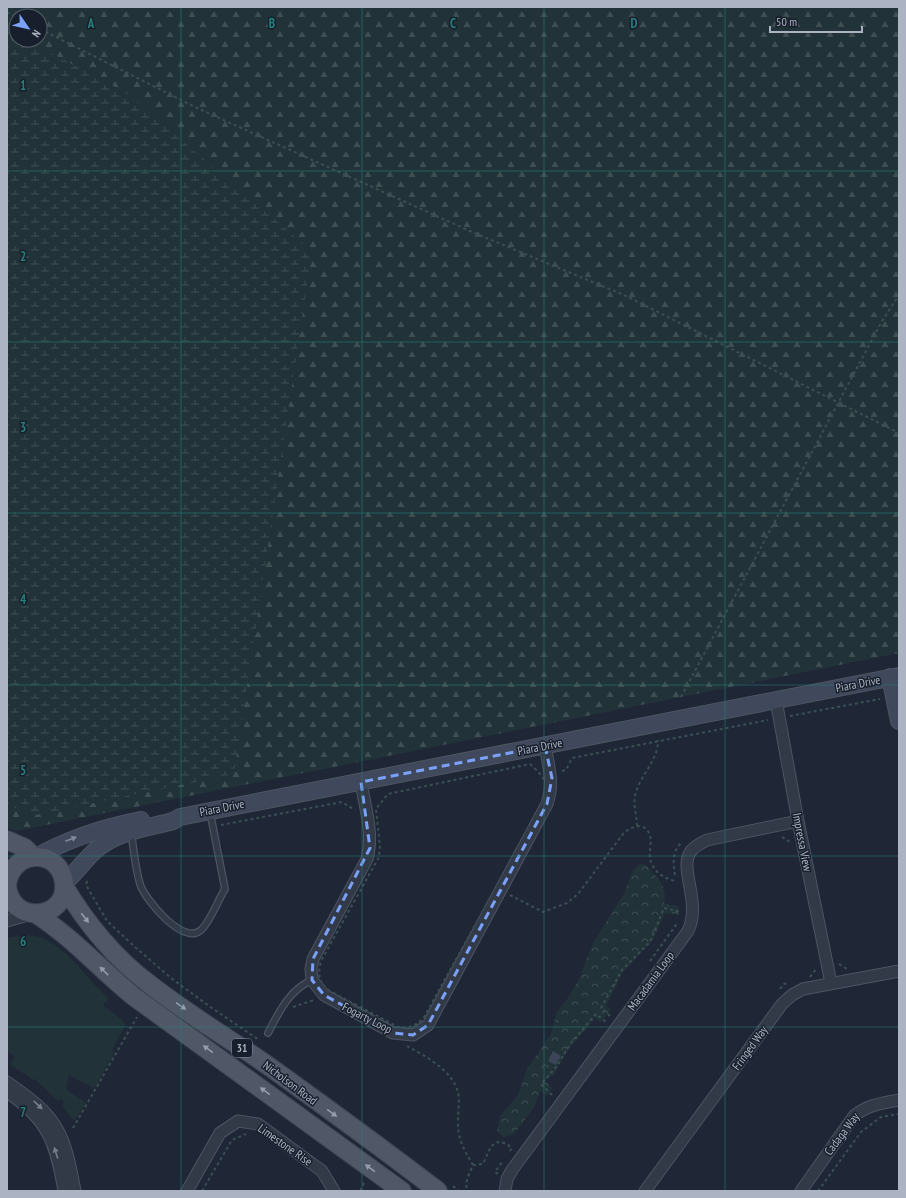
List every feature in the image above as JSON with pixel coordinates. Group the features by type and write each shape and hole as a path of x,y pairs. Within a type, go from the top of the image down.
{"main road":[{"name":"31","path":"7,840 26,848 35,857"},
{"name":"31","path":"34,914 21,910 9,897 7,886 13,868 22,860 35,857 45,859 53,863 60,870 64,884"},
{"path":"34,914 48,911 58,903 63,892 64,884"},
{"name":"Nicholson Road","path":"64,884 78,909 91,926 115,953 148,984 442,1186"},
{"name":"Nicholson Road","path":"34,914 79,946 108,976 132,996 402,1191"}],"street":[{"path":"895,676 894,697 899,721"},
{"name":"Piara Drive","path":"64,884 77,872 98,848 112,839 131,832 173,821 180,817 895,676"},
{"name":"Impressa View","path":"776,700 798,821 831,983"},
{"name":"Fogarty Loop","path":"312,980 324,995 393,1033 413,1035 428,1025 498,889 547,804 552,790 551,774 545,746"},
{"path":"312,980 311,969 313,959 367,859 371,838 360,782"},
{"name":"Piara Drive","path":"35,857 59,844 110,826 171,814 180,817"},
{"name":"Macadamia Loop","path":"505,1191 506,1179 688,931 693,919 694,910 687,869 687,858 693,848 707,840 798,821"},
{"path":"7,921 34,914"},
{"name":"Fringed Way","path":"645,1191 782,1004 792,995 803,989 899,971"},
{"path":"7,1082 32,1099 54,1122 67,1153 75,1191"},
{"path":"7,1092 32,1112 44,1127 57,1155 64,1191"},
{"name":"Cadaga Way","path":"801,1191 854,1116 870,1106 899,1100"},
{"name":"Limestone Rise","path":"187,1191 220,1134 238,1121 258,1124 322,1171 334,1191"}],"lane":[{"path":"131,832 140,884 149,902 181,932 193,934 202,930 225,889 209,811"},
{"path":"268,1033 294,992 312,980"}],"path":[{"path":"48,33 197,108 472,232 624,295 899,433"},
{"path":"681,697 882,321 899,295"},
{"path":"551,774 566,770 572,758 658,740 894,697"},
{"path":"637,826 634,806 636,793 657,751 658,740"},
{"path":"530,764 543,776 546,784 546,797 498,889 424,1019 415,1026 408,1028 398,1027 328,990 322,984 318,973 321,961 379,857 380,846 376,810 388,794 530,764"},
{"path":"212,826 342,802 355,810 378,808"},
{"path":"498,889 543,912 567,903 578,894 623,834 630,828 637,826 645,829 650,836 650,859 655,869 665,878 676,881"},
{"path":"777,838 783,837 793,844"},
{"path":"678,888 673,858 679,845 686,840"},
{"path":"87,875 86,885 108,921 135,947 171,978 260,1041"},
{"path":"602,1028 610,1016 601,1008 622,970 650,942 664,908 682,913"},
{"path":"681,908 681,916"},
{"path":"647,965 679,921"},
{"path":"804,979 810,977 816,966"},
{"path":"779,990 784,984 790,982"},
{"path":"280,1012 288,1015 292,1007 316,999"},
{"path":"552,1095 541,1084 557,1066 570,1044 596,1014 606,1022"},
{"path":"73,1128 137,1016"},
{"path":"405,1046 424,1056 453,1081 459,1098 459,1140 473,1165"},
{"path":"548,1101 557,1089"},
{"path":"818,1191 861,1132 882,1117 899,1114"},
{"path":"202,1191 232,1140 251,1132"},
{"path":"473,1165 483,1164 488,1151 495,1143 500,1142 512,1148"},
{"path":"508,1154 516,1142"},
{"path":"500,1176 495,1172 504,1160"},
{"path":"466,1191 467,1179 473,1165"},
{"path":"360,1191 364,1184"},
{"path":"442,1186 459,1191"}],"highlighted area":[{"path":"545,746 552,778 547,804 428,1025 413,1035 393,1033 324,995 312,980 313,959 370,848 361,782"}],"green space":[{"path":"7,7 899,7 899,653 16,831 7,827"},
{"path":"7,30 8,48 41,48 125,92 312,251 234,774 31,816 7,804"},
{"path":"638,865 646,865 661,883 665,898 664,904 679,906 679,915 665,913 653,940 622,973 606,1006 611,1009 601,1022 595,1018 567,1051 554,1074 545,1081 552,1088 547,1096 541,1091 535,1106 514,1134 503,1137 497,1131 500,1116 518,1095 527,1069 551,1034 557,1012 568,998 579,979 593,943 625,892 632,872"},
{"path":"26,935 39,937 51,942 72,959 109,998 103,1005 124,1022 125,1026 112,1050 114,1054 94,1088 69,1075 66,1086 68,1091 86,1103 74,1121 62,1105 64,1103 61,1099 58,1101 35,1079 33,1080 10,1064 15,1057 7,1051 7,938"}],"building":[{"path":"553,1051 561,1056 556,1065 548,1061"}]}
